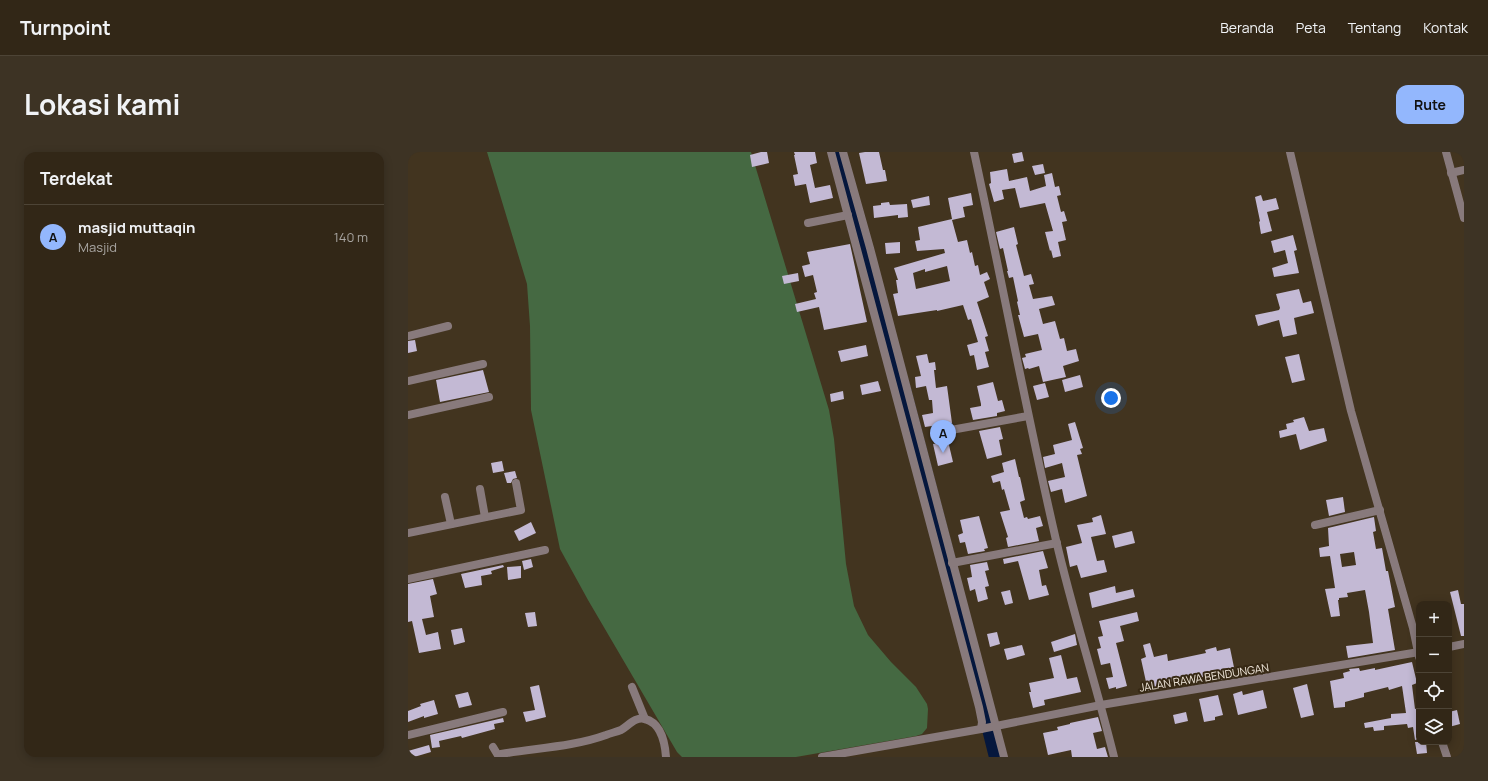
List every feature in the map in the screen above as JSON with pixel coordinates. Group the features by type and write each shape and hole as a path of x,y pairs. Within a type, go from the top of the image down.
{"street":[{"path":"831,152 979,707 982,729"},
{"path":"843,152 870,248 1004,757"},
{"path":"974,152 1001,278 1028,416 1057,543 1114,757"},
{"path":"1290,152 1351,411 1416,641"},
{"path":"1446,152 1463,213"},
{"path":"1451,172 1464,170"},
{"path":"808,223 848,215"},
{"path":"408,336 448,326"},
{"path":"408,381 483,364"},
{"path":"408,415 489,397"},
{"path":"940,432 1028,416"},
{"path":"408,531 521,510 516,483"},
{"path":"480,489 485,517"},
{"path":"445,497 451,524"},
{"path":"1315,525 1380,510"},
{"path":"952,563 1057,543"},
{"path":"408,579 545,550"},
{"path":"1452,646 1464,644"},
{"name":"JALAN RAWA BENDUNGAN","path":"822,757 995,727 1101,705 1416,654"},
{"path":"632,687 645,719"},
{"path":"408,735 503,712"},
{"path":"493,747 499,757 500,754 572,743 602,736 619,730 641,718 654,724 662,737 666,757"},
{"path":"1443,745 1447,757"}],"green space":[{"path":"487,152 751,152 829,410 834,439 846,564 854,606 868,635 891,662 916,687 927,704 927,728 922,734 796,757 682,757 677,752 588,600 560,549 531,410 530,326 527,284"}],"building":[{"path":"767,152 769,163 752,167 750,155"},
{"path":"794,152 815,152 817,163 810,165 815,188 830,185 833,198 810,203 806,184 795,186 793,175 798,174"},
{"path":"879,152 887,181 866,184 859,153"},
{"path":"1022,152 1024,161 1014,163 1012,154"},
{"path":"1043,164 1045,173 1035,175 1032,166"},
{"path":"1007,169 1009,181 1027,177 1030,191 1046,186 1044,175 1052,173 1055,187 1059,186 1061,195 1057,196 1061,212 1064,211 1067,221 1062,222 1066,240 1058,242 1061,256 1053,258 1051,250 1050,251 1045,232 1053,231 1045,203 1020,208 1015,188 1002,190 1004,199 994,202 989,184 991,183 990,172"},
{"path":"971,193 973,205 963,207 965,217 952,220 958,242 967,240 970,253 972,252 975,266 978,265 980,275 987,272 990,279 984,282 989,297 977,302 988,336 985,337 989,351 985,352 989,367 977,370 974,355 970,356 967,345 978,342 971,319 968,320 963,305 937,311 898,316 893,294 898,293 896,280 898,280 894,268 945,253 944,249 917,251 915,241 920,240 918,227 952,219 948,198","holes":["947,266 950,281 916,289 913,273 925,269 925,272"]},
{"path":"1261,195 1263,201 1276,198 1279,209 1267,212 1272,231 1261,234 1255,197"},
{"path":"929,196 930,205 913,208 911,200"},
{"path":"889,202 890,205 907,204 908,217 898,218 898,215 874,218 873,206"},
{"path":"1014,227 1018,244 1016,245 1024,276 1031,274 1034,284 1029,285 1033,299 1052,296 1055,305 1039,309 1043,324 1055,321 1060,339 1064,338 1067,351 1076,349 1079,361 1063,366 1066,377 1043,382 1039,366 1025,369 1022,358 1026,357 1025,354 1042,350 1038,334 1024,337 1018,315 1020,315 1013,277 1009,278 1003,248 1000,249 996,232"},
{"path":"1293,235 1297,250 1294,251 1299,273 1274,277 1272,268 1288,263 1285,250 1274,253 1271,241"},
{"path":"900,242 900,253 886,254 885,243"},
{"path":"850,244 867,322 824,330 819,307 797,312 795,304 816,299 814,293 817,292 813,275 805,277 802,266 810,264 807,252"},
{"path":"798,273 799,281 784,284 782,276"},
{"path":"1299,289 1303,303 1311,301 1314,313 1294,318 1297,334 1283,337 1279,320 1258,326 1255,315 1279,310 1280,308 1276,294"},
{"path":"415,340 417,351 408,353 408,341"},
{"path":"866,345 868,356 841,362 838,351"},
{"path":"927,354 929,363 935,362 936,370 934,370 936,388 947,386 952,423 925,427 922,415 933,413 932,400 929,400 926,386 916,388 915,377 921,376 916,356"},
{"path":"1299,354 1305,380 1292,383 1285,357"},
{"path":"483,370 489,392 440,402 436,380"},
{"path":"1080,375 1083,387 1065,392 1062,380"},
{"path":"878,381 881,391 862,395 860,385"},
{"path":"993,382 998,401 1002,400 1005,411 997,413 997,416 973,420 970,408 981,406 977,386"},
{"path":"1045,383 1049,397 1037,400 1033,386"},
{"path":"843,391 844,399 831,402 830,394"},
{"path":"1304,417 1309,431 1324,428 1327,441 1300,450 1296,434 1280,438 1279,431 1287,429 1286,424 1294,422 1293,420"},
{"path":"1075,422 1083,448 1080,449 1082,454 1077,455 1087,496 1065,503 1062,489 1051,492 1048,481 1065,477 1062,463 1045,468 1043,457 1055,454 1053,445 1072,440 1068,424"},
{"path":"1000,427 1003,439 999,440 1002,455 987,459 979,431"},
{"path":"948,441 953,462 938,466 933,444"},
{"path":"1015,459 1025,500 1020,502 1024,518 1027,517 1028,519 1040,516 1043,526 1036,528 1039,541 1008,547 1006,538 1008,537 1000,512 1010,510 1000,481 993,483 991,476 1004,472 1002,463"},
{"path":"502,461 504,471 493,473 491,463"},
{"path":"515,471 517,478 513,479 511,483 507,483 504,473"},
{"path":"1343,497 1345,512 1329,516 1326,500"},
{"path":"1101,515 1106,534 1091,537 1097,561 1104,560 1107,572 1081,578 1077,565 1070,567 1066,547 1082,543 1077,525 1093,522 1092,518"},
{"path":"979,516 988,548 984,549 985,551 968,554 965,542 960,543 958,535 963,533 960,520"},
{"path":"1374,517 1376,531 1373,532 1376,549 1382,548 1395,607 1388,609 1395,650 1348,658 1346,646 1373,643 1369,612 1365,590 1347,593 1348,597 1339,598 1340,616 1331,617 1325,589 1335,588 1330,556 1320,557 1319,548 1329,546 1328,528","holes":["1354,552 1356,565 1342,567 1340,554"]},
{"path":"531,522 536,533 519,541 514,531"},
{"path":"1132,531 1135,543 1115,548 1112,536"},
{"path":"1043,551 1048,568 1039,570 1042,586 1046,585 1049,595 1029,600 1018,561 1004,564 1003,559"},
{"path":"531,559 533,567 524,570 522,561"},
{"path":"987,562 989,570 985,571 989,586 985,587 988,599 978,602 975,589 970,591 967,578 972,577 970,565"},
{"path":"503,565 504,567 491,571 492,574 481,576 482,585 465,588 461,574"},
{"path":"521,566 521,578 508,580 507,567"},
{"path":"433,579 437,594 430,596 434,617 422,619 426,635 438,632 441,649 419,653 412,621 408,622 408,584"},
{"path":"1115,586 1116,593 1133,589 1135,597 1092,608 1089,593"},
{"path":"1010,590 1013,603 1005,605 1001,592"},
{"path":"1458,590 1461,604 1464,604 1464,636 1461,636 1450,592"},
{"path":"535,612 537,626 528,627 525,613"},
{"path":"1137,612 1139,621 1120,626 1124,641 1116,643 1127,686 1109,689 1106,678 1113,677 1110,663 1101,665 1097,649 1101,648 1098,637 1103,636 1099,621"},
{"path":"462,628 465,642 454,645 451,630"},
{"path":"997,632 1000,644 990,647 987,634"},
{"path":"1075,634 1077,645 1054,652 1051,642"},
{"path":"1150,643 1154,657 1167,654 1168,661 1206,653 1205,650 1216,647 1217,651 1230,648 1236,677 1212,681 1211,675 1176,684 1175,681 1156,686 1157,689 1148,691 1141,659 1146,657 1143,645"},
{"path":"1022,645 1025,655 1007,660 1004,649"},
{"path":"1061,655 1067,679 1077,677 1081,692 1044,700 1045,705 1033,708 1029,692 1031,692 1029,683 1054,678 1049,658"},
{"path":"1412,662 1416,679 1416,683 1412,685 1416,709 1416,740 1413,727 1408,728 1407,724 1384,726 1384,730 1374,731 1373,727 1365,728 1364,723 1391,718 1391,714 1406,713 1402,686 1389,690 1388,687 1364,693 1364,697 1345,702 1345,707 1334,708 1330,681 1344,678 1343,673 1350,671 1349,669 1359,668 1360,671 1375,668 1375,670"},
{"path":"1307,684 1314,715 1301,718 1293,688"},
{"path":"539,685 546,717 526,722 523,712 535,710 530,687"},
{"path":"1263,690 1267,708 1238,715 1233,694 1242,691 1243,695"},
{"path":"468,692 472,705 459,708 455,695"},
{"path":"1218,695 1223,715 1215,717 1215,720 1204,722 1199,699"},
{"path":"434,700 438,714 424,718 424,716 408,722 408,711 421,706 420,704"},
{"path":"1457,710 1460,724 1452,726 1452,711"},
{"path":"1186,712 1188,721 1175,724 1173,715"},
{"path":"1098,717 1102,731 1093,733 1097,749 1105,747 1108,757 1072,757 1071,750 1048,755 1043,733 1058,730 1057,727 1070,723"},
{"path":"503,718 504,722 494,724 495,729 462,738 461,736 439,741 440,747 432,748 430,735"},
{"path":"1415,742 1416,745 1426,745 1427,753 1417,754"},
{"path":"429,745 431,752 414,757 408,757 408,751"}],"waterway":[{"path":"838,152 887,336 903,390 997,757"}],"place":[{"name":"masjid muttaqin","path":"943,453"}]}
